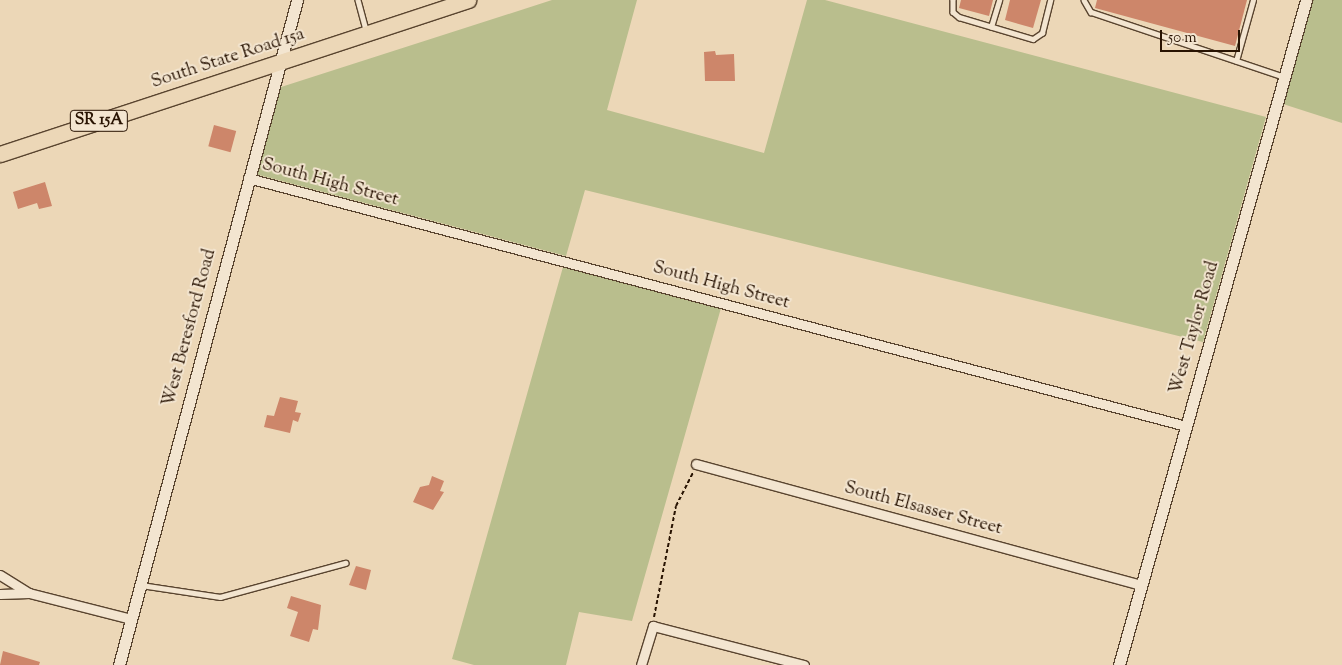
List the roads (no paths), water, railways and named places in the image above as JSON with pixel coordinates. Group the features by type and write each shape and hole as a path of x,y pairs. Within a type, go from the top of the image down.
{"highway":[{"name":"South State Road 15a","path":"0,154 468,0"}],"street":[{"name":"West Beresford Road","path":"119,665 297,0"},
{"name":"West Taylor Road","path":"1119,665 1306,0"},
{"name":"South High Street","path":"248,178 1186,426"},
{"name":"South Elsasser Street","path":"696,464 1142,585"},
{"path":"0,575 29,593"},
{"path":"0,594 29,593 131,620"},
{"path":"641,665 653,626 804,665"}],"lane":[{"path":"358,0 368,33"},
{"path":"953,0 953,12 959,17 1038,38 1050,0"},
{"path":"991,27 999,0"},
{"path":"1084,0 1091,12 1284,77"},
{"path":"1236,61 1254,0"},
{"path":"140,585 220,597 345,563"}]}
